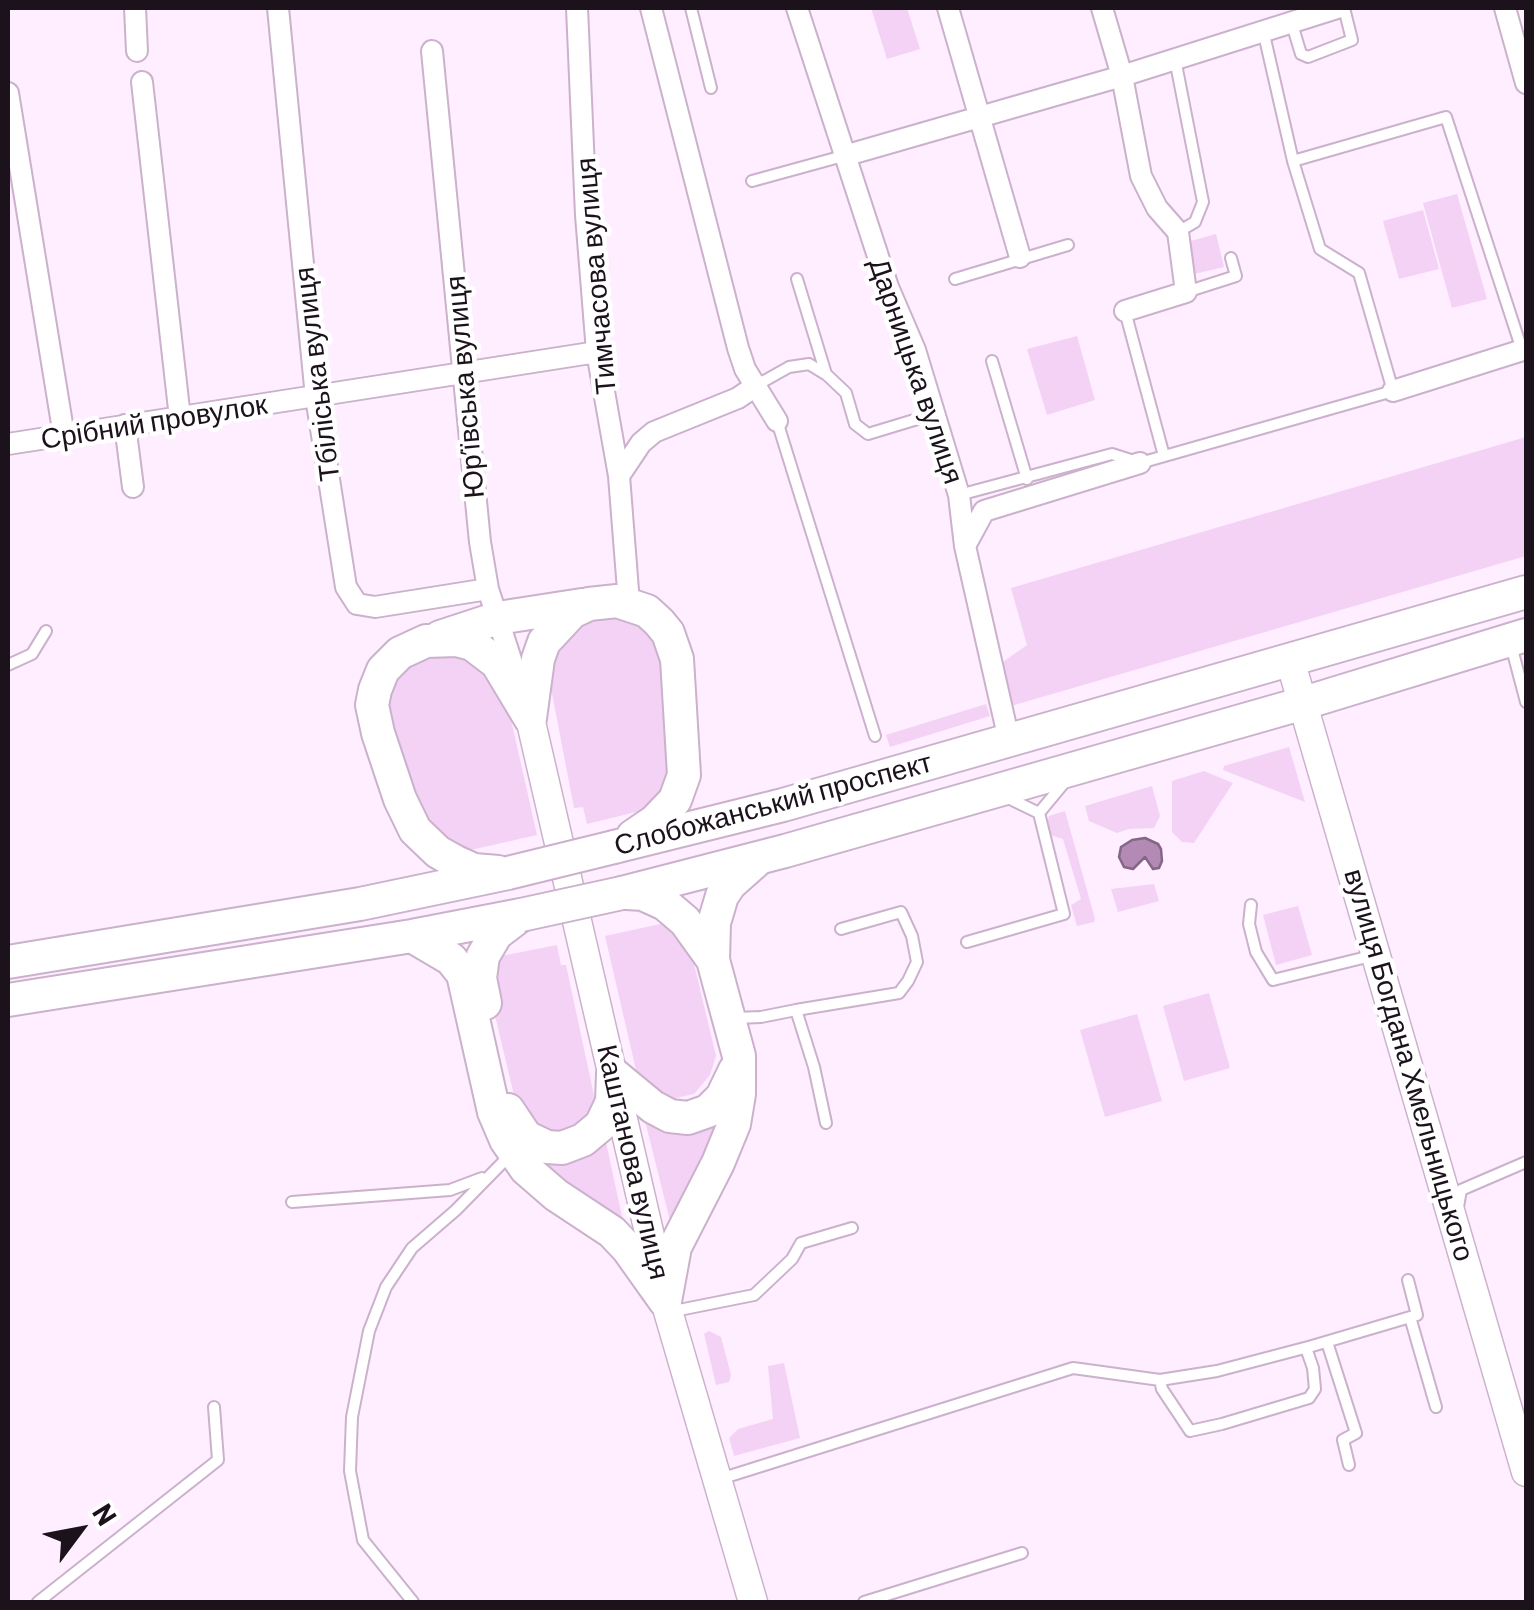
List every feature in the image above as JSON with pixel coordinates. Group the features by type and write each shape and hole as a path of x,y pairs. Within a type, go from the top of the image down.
{"main road":[{"name":"Слобожанський проспект","path":"8,962 360,904 508,873 783,805 1526,592"},
{"path":"508,873 474,870 438,852 414,830 374,718 375,690 383,670 392,661 493,603 629,602 658,622 674,646 684,776 681,790 666,811 614,847"},
{"path":"530,718 544,642 561,621 589,604"},
{"name":"Слобожанський проспект","path":"8,1000 412,936 622,893 1304,703 1518,637"},
{"path":"426,642 456,640 486,653 507,674 530,718"},
{"path":"666,1307 674,1248 734,1124 739,1094 739,1056 713,960 714,923 730,884 761,857"},
{"path":"622,893 643,894 665,904 685,921 713,960"},
{"path":"521,916 496,934 484,956 480,978 506,1107 516,1125 526,1137 547,1147 562,1148 583,1140 601,1125 612,1102 613,1074"},
{"path":"412,936 451,959 464,974 506,1158 612,1232 628,1249 666,1307"},
{"path":"613,1074 653,1107 670,1116 688,1118 708,1111 722,1097 733,1079 739,1056"}],"street":[{"path":"135,8 137,51"},
{"name":"Тбіліська вулиця","path":"278,8 316,397 346,587 357,604 375,607 493,603"},
{"name":"Тимчасова вулиця","path":"577,8 586,216 597,352 620,476 629,602"},
{"path":"650,8 738,348 745,369 776,421"},
{"name":"Дарницька вулиця","path":"798,8 888,287 915,350 959,495 965,546 1009,740"},
{"path":"948,8 1020,257"},
{"path":"1102,8 1122,76 1141,176 1157,208 1178,232 1186,292 1125,310"},
{"path":"844,156 1122,76 1331,8"},
{"path":"1504,8 1526,83"},
{"name":"Юрʼївська вулиця","path":"432,50 480,542 493,603 530,718"},
{"path":"142,82 180,418"},
{"path":"8,93 64,436"},
{"path":"1392,391 1524,350"},
{"name":"Срібний провулок","path":"8,444 597,352"},
{"path":"620,476 640,443 654,432 738,398 757,384"},
{"path":"125,425 133,487"},
{"path":"965,546 984,511 1140,463"},
{"name":"вулиця Богдана Хмельницького","path":"1290,660 1526,1472"},
{"name":"Каштанова вулиця","path":"530,718 666,1307 753,1602"}],"lane":[{"path":"691,8 711,88"},
{"path":"1291,20 1301,54 1308,56 1352,40 1331,8"},
{"path":"959,495 1112,454 1140,463 1392,391 1358,273 1320,249 1294,161 1263,29"},
{"path":"1174,58 1203,202 1194,222 1178,232"},
{"path":"1294,161 1446,117 1524,350"},
{"path":"752,181 844,156"},
{"path":"955,279 1068,245"},
{"path":"1186,292 1236,276 1230,258"},
{"path":"797,279 827,375"},
{"path":"1125,310 1164,456"},
{"path":"992,361 1027,479"},
{"path":"757,384 789,367 809,364 846,393 855,424 868,434 934,414"},
{"path":"776,421 875,736"},
{"path":"8,665 32,654 46,632"},
{"path":"1518,637 1526,702"},
{"path":"1039,813 1076,767"},
{"path":"991,791 1039,813"},
{"path":"967,942 1064,914 1039,813"},
{"path":"1250,905 1248,924 1256,952 1273,980 1377,954"},
{"path":"729,1018 760,1018 899,993 917,962 912,936 900,912 842,929"},
{"path":"796,1010 814,1066 826,1123"},
{"path":"292,1202 450,1190 474,1183 506,1158"},
{"path":"413,1602 364,1540 350,1471 356,1400 369,1331 386,1287 412,1248 506,1158"},
{"path":"1455,1223 1461,1190 1526,1162"},
{"path":"666,1307 754,1295 792,1259 801,1243 852,1228"},
{"path":"717,1480 1073,1368 1160,1380 1306,1348 1417,1315 1408,1280"},
{"path":"1410,1317 1436,1407"},
{"path":"1326,1342 1356,1433 1343,1440 1349,1465"},
{"path":"1160,1380 1190,1431 1222,1424 1308,1398 1316,1389 1306,1348"},
{"path":"38,1602 218,1460 214,1406"},
{"path":"864,1602 1022,1553"}],"shaded area":[{"path":"871,8 907,8 920,49 887,59"},
{"path":"1457,194 1487,299 1452,308 1423,203"},
{"path":"1423,210 1439,269 1399,279 1383,221"},
{"path":"1216,234 1224,267 1194,274 1187,242"},
{"path":"1077,336 1095,400 1047,415 1027,349"},
{"path":"1526,437 1526,556 1011,706 1000,664 1027,645 1011,588"},
{"path":"628,616 660,644 673,770 652,808 587,824 583,807 574,808 550,683 552,657 575,621"},
{"path":"464,651 505,693 537,835 462,852 418,819 384,708 385,690 410,657"},
{"path":"986,704 990,716 890,747 886,735"},
{"path":"1289,747 1305,802 1223,770 1224,766"},
{"path":"1204,771 1233,783 1194,843 1182,842 1172,832 1172,781"},
{"path":"1152,786 1160,816 1154,828 1117,833 1089,821 1085,806"},
{"path":"1065,811 1095,919 1077,926 1071,905 1081,899 1063,839 1050,835 1046,828 1049,816"},
{"path":"1145,838 1161,849 1159,868 1153,869 1145,857 1133,869 1124,867 1119,857 1121,847"},
{"path":"1154,884 1159,901 1118,912 1111,889"},
{"path":"1298,906 1312,955 1276,965 1263,915"},
{"path":"674,921 689,943 716,1056 710,1075 694,1094 667,1100 642,1083 636,1070 605,936"},
{"path":"557,945 561,965 566,965 595,1100 586,1123 554,1137 518,1112 487,982 496,957"},
{"path":"1209,993 1230,1068 1184,1081 1163,1006"},
{"path":"1137,1014 1162,1101 1105,1117 1080,1030"},
{"path":"715,1114 722,1134 670,1221 645,1121 675,1133"},
{"path":"604,1133 623,1221 552,1182 539,1161"},
{"path":"709,1331 721,1337 731,1375 729,1382 716,1385 704,1334"},
{"path":"784,1363 800,1438 734,1456 729,1438 738,1429 773,1419 768,1366"}]}
